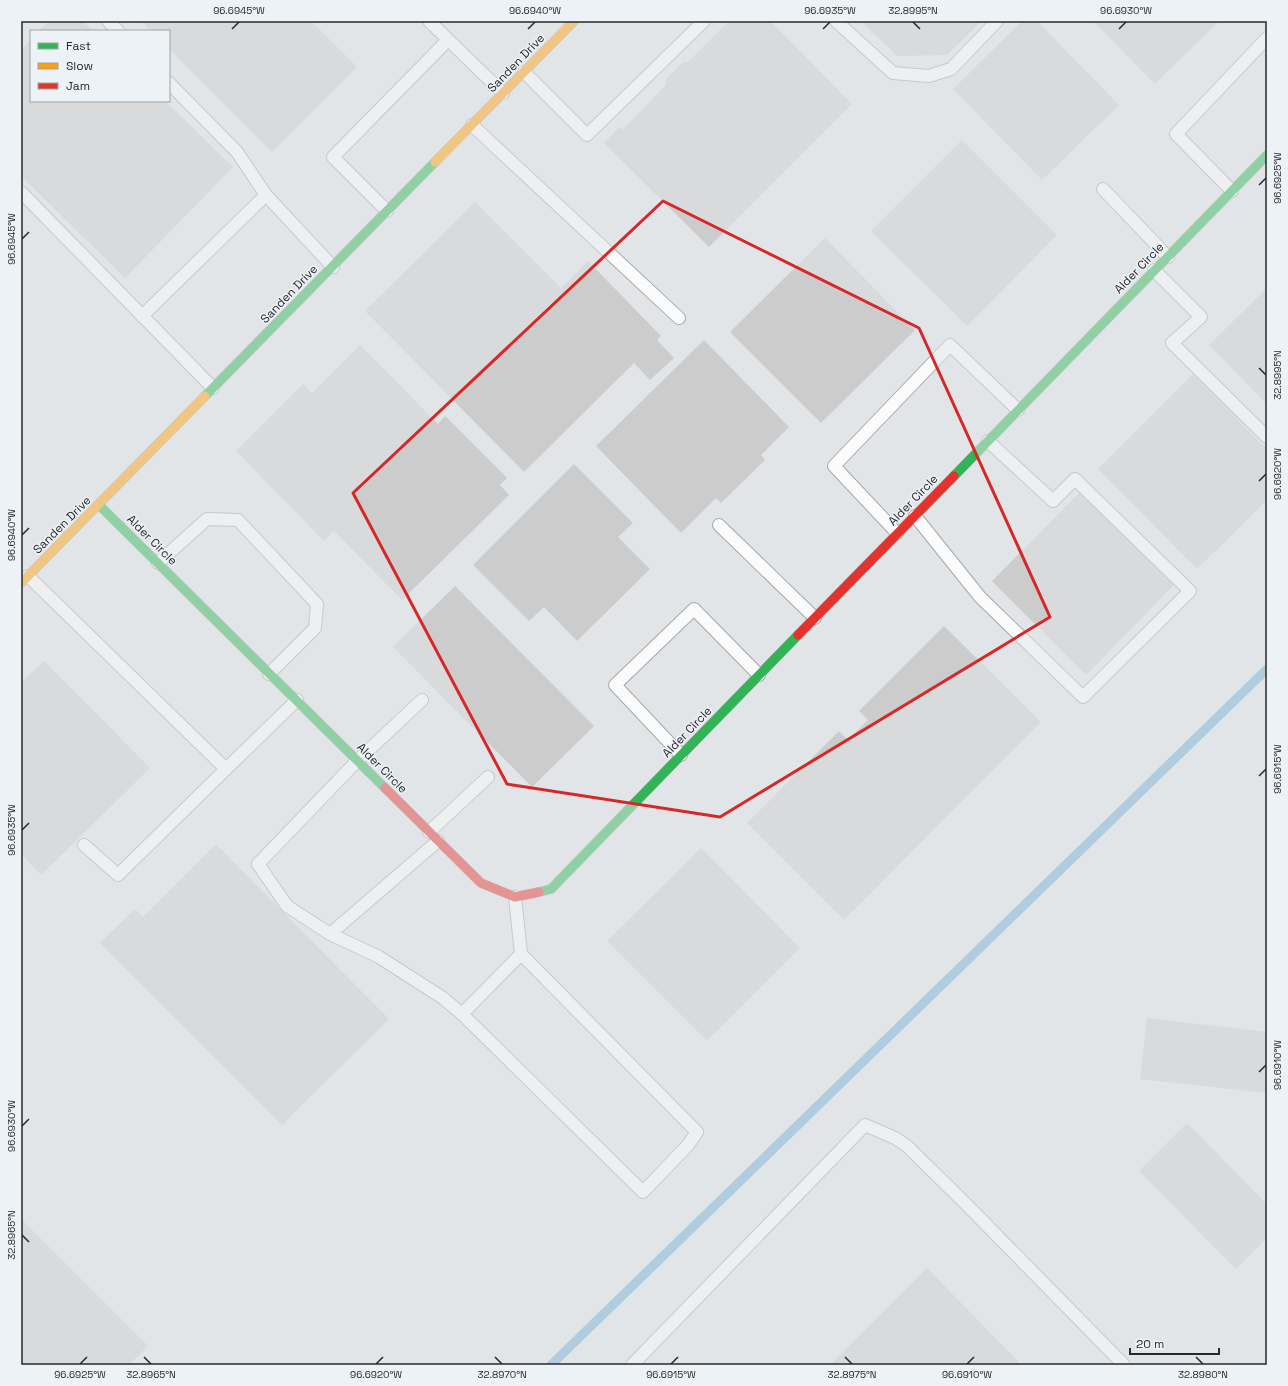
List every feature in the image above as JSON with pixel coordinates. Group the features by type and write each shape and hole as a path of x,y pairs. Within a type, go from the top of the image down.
{"street":[{"name":"Sanden Drive","path":"24,580 574,21"},
{"name":"Alder Circle","path":"99,505 481,883 515,897 551,889 1267,155"}],"lane":[{"path":"108,21 117,30"},
{"path":"429,21 503,93"},
{"path":"524,72 587,135 704,21"},
{"path":"836,21 893,73 929,76 951,70 997,21"},
{"path":"1232,191 1176,134 1267,38"},
{"path":"387,211 333,157 448,40"},
{"path":"170,84 237,152 266,195 333,267"},
{"path":"472,124 679,318"},
{"path":"1103,189 1168,257"},
{"path":"21,192 213,388"},
{"path":"142,316 266,195"},
{"path":"1154,270 1201,317 1172,343 1267,437"},
{"path":"897,533 834,466 950,345 1018,410"},
{"path":"915,516 980,597 1083,697 1190,591 1075,479 1052,501 988,441"},
{"path":"158,563 207,520 238,520 317,604 315,628 269,674"},
{"path":"719,525 815,618"},
{"path":"24,580 226,769"},
{"path":"681,755 615,685 694,609 759,675"},
{"path":"84,845 118,875 296,700"},
{"path":"422,700 357,761 258,864 287,906 330,934 379,957 443,998 462,1014 643,1192 688,1145 697,1132 521,954 515,897"},
{"path":"330,934 434,836 488,777"},
{"path":"462,1014 521,954"},
{"path":"632,1365 865,1125 895,1138 907,1146 1124,1365"}],"highlighted area":[{"path":"663,201 919,328 1050,617 720,817 507,784 353,493"}],"building":[{"path":"49,21 83,21 92,30 40,30"},
{"path":"141,21 311,21 357,67 272,152 170,50 170,30 150,30"},
{"path":"729,21 770,21 852,104 709,247 604,143 619,127 623,129 666,85 666,79 683,62 688,62"},
{"path":"861,21 982,21 947,55 897,56"},
{"path":"1022,21 1037,21 1119,105 1042,180 953,89"},
{"path":"1093,21 1219,21 1155,84"},
{"path":"30,41 30,102 166,102 233,167 125,278 21,176 21,50"},
{"path":"962,140 1057,235 967,326 871,231"},
{"path":"475,202 561,288 588,261 661,336 657,340 674,358 650,380 634,363 524,472 365,311"},
{"path":"825,238 915,330 821,423 730,332"},
{"path":"1267,288 1267,404 1209,345"},
{"path":"704,340 789,427 761,455 765,460 721,503 716,498 681,533 596,446"},
{"path":"360,345 438,424 445,416 507,478 500,485 509,495 402,600 334,531 324,541 236,451 303,384 312,393"},
{"path":"1193,374 1267,449 1267,500 1197,569 1098,469"},
{"path":"574,464 633,523 618,537 650,569 577,641 544,607 529,621 473,565"},
{"path":"1080,492 1174,585 1086,675 992,581"},
{"path":"455,586 594,726 532,787 393,647"},
{"path":"944,626 1041,722 844,920 747,823 839,731 848,740 868,720 859,711"},
{"path":"44,661 150,768 41,875 21,854 21,683"},
{"path":"216,844 389,1019 282,1125 100,943 135,909 143,917"},
{"path":"701,848 800,948 707,1041 607,941"},
{"path":"1147,1018 1267,1032 1267,1093 1140,1079"},
{"path":"1187,1123 1267,1204 1267,1238 1236,1269 1139,1171"},
{"path":"21,1219 148,1346 129,1365 21,1365"},
{"path":"927,1268 1022,1365 830,1365"}],"waterway":[{"path":"551,1365 1267,669"}],"traffic: fast":[{"path":"954,476 1267,155"},
{"path":"205,396 435,162"},
{"path":"99,505 385,788"},
{"path":"539,892 551,889 798,635"}],"traffic: slow":[{"path":"435,162 574,21"},
{"path":"21,583 205,396"}],"traffic: jam":[{"path":"798,635 954,476"},
{"path":"385,788 481,883 515,897 539,892"}]}
